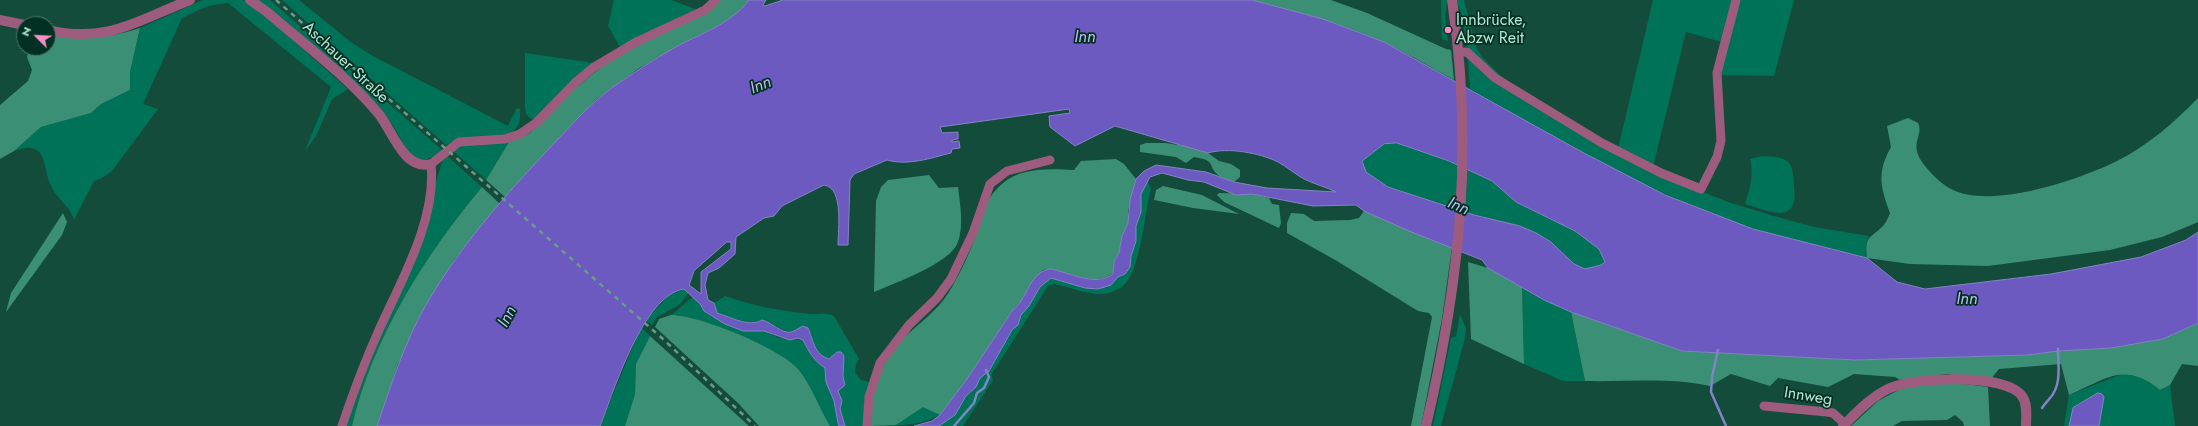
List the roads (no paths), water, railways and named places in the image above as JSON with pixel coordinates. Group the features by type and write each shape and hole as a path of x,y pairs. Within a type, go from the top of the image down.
{"street":[{"path":"56,31 74,34 93,34 112,31 132,26 190,0"},
{"name":"Aschauer Straße","path":"250,0 358,92 386,124 406,156 420,164 431,164"},
{"path":"342,426 362,369 416,248 426,213 432,178 431,164 459,142 505,139 520,134 536,123 576,82 594,67 636,42 705,10 716,0"},
{"path":"1426,426 1448,324 1459,245 1462,190 1462,104 1459,52 1452,0"},
{"path":"1459,52 1467,52 1495,78 1602,143 1661,173 1701,189 1720,148 1721,132 1718,69 1736,0"},
{"path":"0,20 16,23"},
{"path":"867,426 869,397 875,374 880,363 909,325 937,298 952,279 973,233 990,184 1007,171 1050,160"},
{"path":"1844,425 1872,399 1889,388 1907,382 1948,379 1986,382 2015,390 2023,397 2026,404 2026,426"},
{"name":"Innweg","path":"1764,406 1827,412 1833,414 1844,425"}],"water":[{"name":"Inn","path":"749,0 766,0 763,5 765,6 783,0 1252,0 1323,19 1384,42 1582,152 1665,195 1753,229 1867,258 1897,282 1925,289 2051,274 2141,257 2186,240 2198,232 2198,323 2163,339 2111,348 2058,351 2028,355 1855,360 1682,351 1571,312 1544,300 1488,268 1482,260 1409,231 1364,211 1356,205 1313,206 1252,194 1236,195 1204,182 1188,180 1162,173 1150,177 1141,194 1141,212 1136,226 1136,241 1131,256 1130,267 1125,274 1118,277 1111,285 1098,289 1085,288 1051,278 1040,287 1029,306 1021,315 1018,325 1012,330 989,371 980,378 976,387 966,396 955,415 939,426 914,426 932,421 940,415 967,379 1012,311 1022,300 1033,280 1038,275 1051,269 1074,276 1091,279 1106,278 1113,274 1114,261 1119,253 1122,236 1128,223 1130,200 1136,179 1144,171 1156,165 1206,172 1234,182 1267,188 1336,192 1304,179 1278,162 1262,156 1234,151 1216,151 1208,153 1115,126 1075,146 1050,127 1049,116 1070,113 1069,109 940,127 942,133 958,132 958,139 952,140 952,142 959,141 960,148 952,149 951,153 919,161 895,162 887,160 854,174 850,180 848,245 838,245 839,220 837,201 835,193 824,185 782,206 774,216 764,218 736,237 735,254 719,268 708,273 705,285 708,300 714,303 717,313 751,323 762,320 780,330 788,332 792,332 803,326 808,328 817,351 824,357 829,359 837,352 841,352 844,356 843,376 845,385 838,391 842,401 840,409 845,426 839,426 834,401 826,382 825,368 812,356 803,340 798,338 790,340 764,331 743,331 725,324 704,311 700,304 684,289 669,295 656,308 643,326 622,369 600,426 377,426 405,348 427,303 439,283 481,225 512,189 577,119 603,94 674,48 724,22 741,9","holes":["1397,143 1449,161 1492,181 1516,202 1575,231 1599,249 1605,262 1601,265 1585,269 1574,264 1551,242 1520,226 1474,215 1388,187 1366,172 1362,161 1384,144","727,242 731,242 731,249 701,272 701,294 689,285 694,271"]},
{"path":"2098,393 2102,394 2104,397 2099,426 2069,426 2073,408"}],"waterway":[{"path":"2042,408 2054,393 2058,381 2058,349"},
{"path":"1718,350 1712,377 1711,392 1726,426"},
{"path":"954,426 974,403 977,393 984,388 989,377 986,370"}],"railway":[{"path":"276,0 663,339 755,426"}],"place":[{"name":"Innbrücke, Abzw Reit","path":"1448,30"}]}
